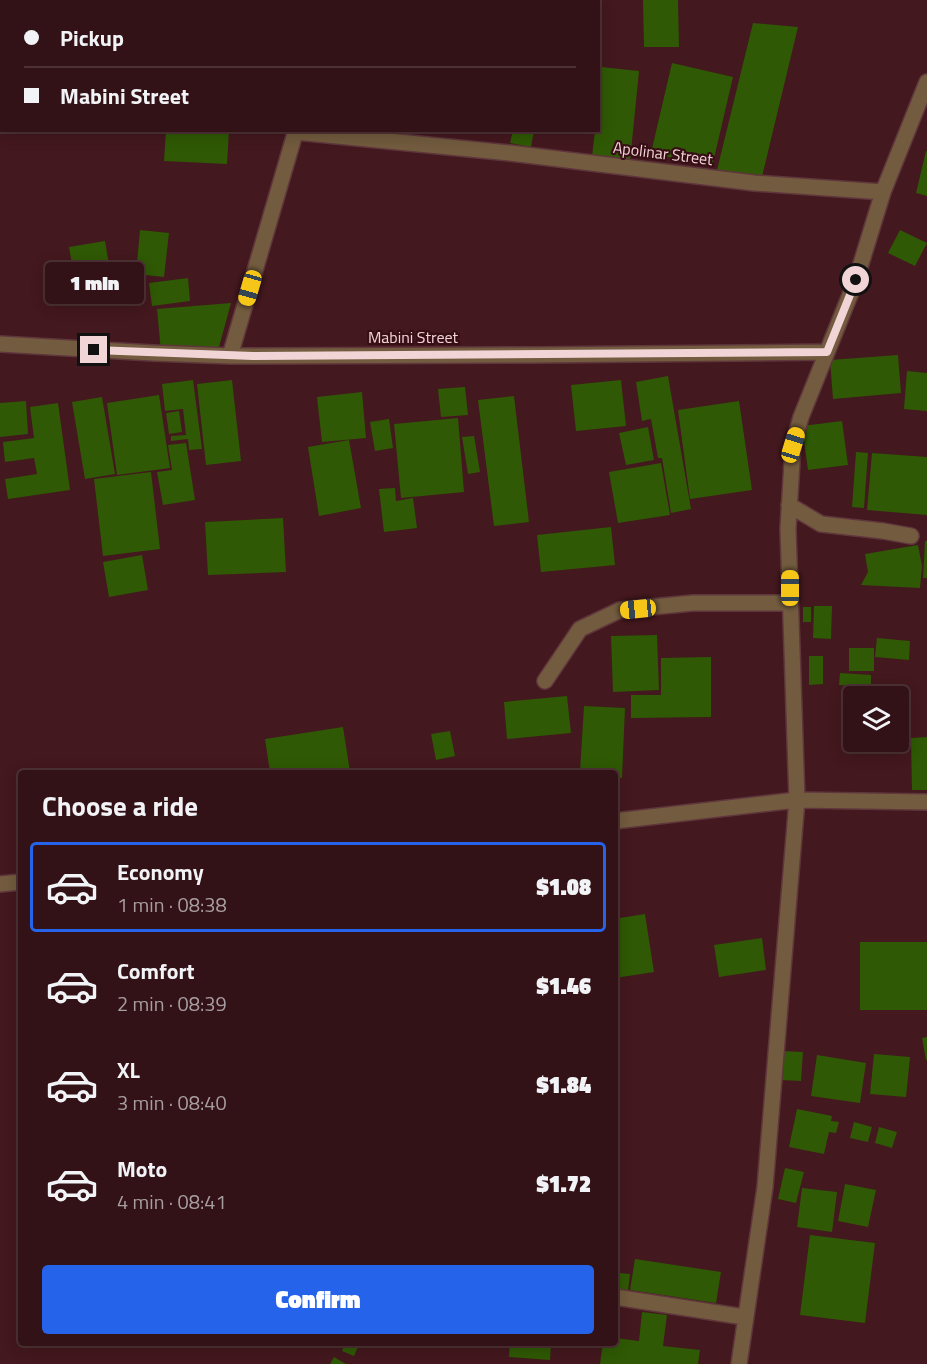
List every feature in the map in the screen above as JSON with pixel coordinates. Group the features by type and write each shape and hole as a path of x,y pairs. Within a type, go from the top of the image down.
{"street":[{"path":"739,1364 744,1317 765,1187 797,800 790,603 789,505 793,445 801,417 856,280 883,192 927,82"},
{"path":"230,356 296,132"},
{"name":"Apolinar Street","path":"306,132 521,154 754,183 883,192"},
{"name":"Mabini Street","path":"0,344 230,356 827,352"},
{"path":"789,505 821,524 911,536"},
{"path":"545,681 580,629 620,610 693,603 790,603"},
{"path":"618,821 797,800 927,802"},
{"path":"0,884 18,882"},
{"path":"618,1297 744,1317"}],"building":[{"path":"643,0 678,0 679,47 644,47"},
{"path":"753,23 798,27 761,181 717,170"},
{"path":"672,63 733,77 712,167 651,153"},
{"path":"601,67 639,71 630,161 592,157 595,132 600,132"},
{"path":"166,132 229,132 227,164 164,161"},
{"path":"513,132 534,132 531,147 510,143"},
{"path":"927,151 927,196 916,193"},
{"path":"140,230 169,233 164,277 136,274"},
{"path":"900,230 927,243 915,266 888,253"},
{"path":"105,241 109,264 73,270 69,247"},
{"path":"188,278 190,301 152,306 149,283"},
{"path":"231,303 219,347 161,352 157,309"},
{"path":"898,355 901,393 833,399 830,360"},
{"path":"907,371 927,373 927,411 904,409"},
{"path":"668,376 691,509 671,513 662,458 658,458 651,419 642,421 636,382"},
{"path":"193,380 202,449 189,450 188,439 171,441 171,436 186,435 183,409 165,411 162,384"},
{"path":"232,380 241,461 206,465 197,384"},
{"path":"621,380 626,426 576,431 571,385"},
{"path":"465,387 468,415 441,417 438,389"},
{"path":"362,392 366,438 322,442 317,397"},
{"path":"159,395 170,468 117,475 107,403"},
{"path":"514,396 529,522 494,526 478,400"},
{"path":"102,397 115,474 85,479 72,402"},
{"path":"26,401 28,434 0,437 0,403"},
{"path":"739,401 752,490 690,499 678,410"},
{"path":"58,403 70,490 8,499 5,479 37,474 34,458 5,462 3,442 34,438 30,407"},
{"path":"179,411 182,432 169,434 166,413"},
{"path":"458,418 464,492 401,498 394,424"},
{"path":"389,419 393,448 375,451 370,422"},
{"path":"842,421 848,465 808,470 802,426"},
{"path":"648,427 654,460 626,465 619,433"},
{"path":"474,436 480,472 468,474 462,437"},
{"path":"349,440 361,508 319,516 308,447"},
{"path":"186,443 195,500 163,505 157,472 172,470 168,445"},
{"path":"856,452 868,453 864,508 852,507"},
{"path":"872,453 927,457 927,515 867,510"},
{"path":"661,463 670,515 618,523 609,472"},
{"path":"151,472 160,549 103,556 94,479"},
{"path":"395,488 396,501 413,498 417,528 384,532 379,489"},
{"path":"283,518 286,572 208,575 205,522"},
{"path":"611,527 615,565 541,572 537,535"},
{"path":"925,541 927,541 927,578 923,578"},
{"path":"918,545 922,566 920,588 861,585 868,572 865,554"},
{"path":"142,555 148,590 109,597 103,562"},
{"path":"814,606 832,606 831,639 813,638"},
{"path":"803,607 811,607 811,622 803,622"},
{"path":"657,635 659,690 613,692 611,636"},
{"path":"877,638 910,641 909,660 875,657"},
{"path":"849,648 874,648 874,671 849,671"},
{"path":"809,656 823,656 823,684 809,685"},
{"path":"711,657 711,717 631,718 631,695 661,695 661,658"},
{"path":"840,673 871,675 871,686 839,685"},
{"path":"567,696 571,733 507,739 504,702"},
{"path":"584,706 625,708 622,778 618,778 618,770 580,770"},
{"path":"343,727 350,770 270,770 265,739"},
{"path":"450,731 455,756 436,760 431,734"},
{"path":"927,737 927,790 912,790 911,738"},
{"path":"618,908 620,918 645,914 654,972 618,978"},
{"path":"762,938 766,970 719,977 714,945"},
{"path":"860,942 927,942 927,1010 860,1010"},
{"path":"927,1037 927,1060 926,1060 922,1038"},
{"path":"782,1051 803,1052 801,1081 781,1080"},
{"path":"874,1054 910,1057 906,1097 870,1094"},
{"path":"817,1055 866,1063 860,1103 811,1096"},
{"path":"797,1109 832,1116 831,1121 839,1122 836,1133 829,1132 824,1154 789,1147"},
{"path":"854,1122 872,1127 868,1142 850,1138"},
{"path":"879,1127 897,1132 892,1148 875,1143"},
{"path":"785,1168 804,1172 796,1203 778,1199"},
{"path":"845,1184 876,1190 868,1227 838,1221"},
{"path":"802,1188 837,1192 832,1232 797,1227"},
{"path":"810,1235 875,1243 865,1323 800,1315"},
{"path":"635,1259 721,1272 716,1303 630,1290"},
{"path":"620,1273 630,1274 628,1291 618,1290"},
{"path":"642,1312 667,1315 663,1346 700,1350 698,1364 600,1364 602,1346 618,1346 618,1338 639,1341"},
{"path":"344,1346 358,1346 354,1356 342,1351"},
{"path":"510,1346 551,1346 550,1360 509,1357"},
{"path":"334,1357 346,1364 330,1364"}],"route":[{"path":"94,350 253,356 827,352 856,280"}]}
